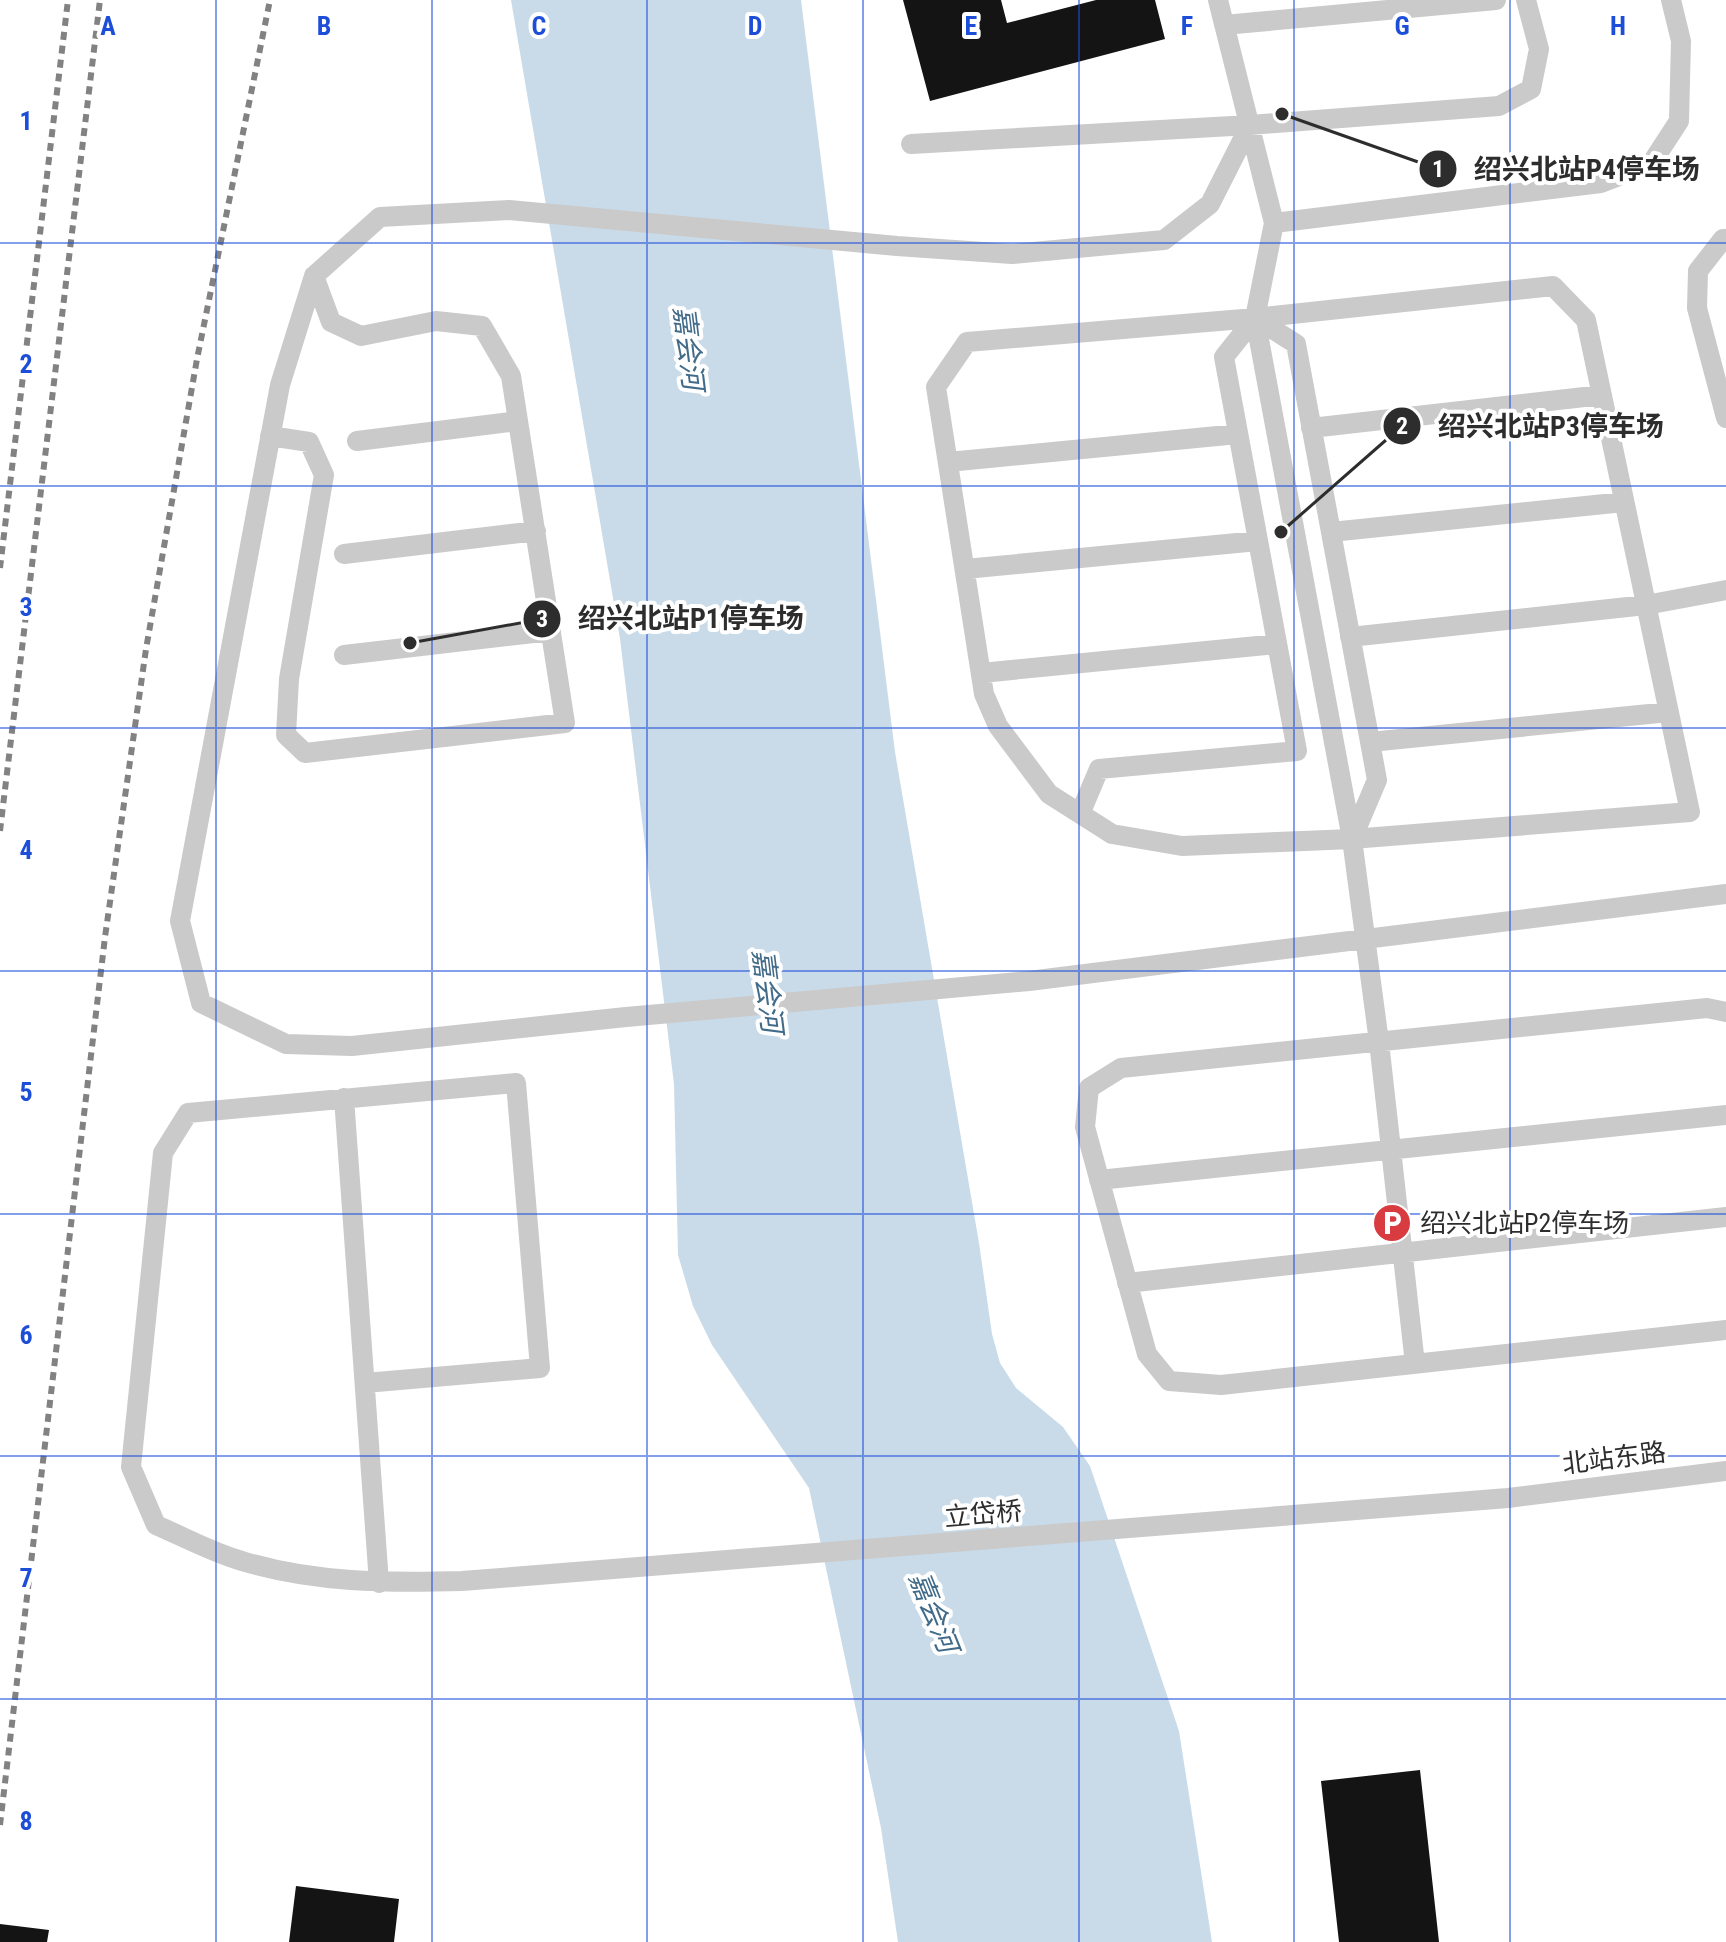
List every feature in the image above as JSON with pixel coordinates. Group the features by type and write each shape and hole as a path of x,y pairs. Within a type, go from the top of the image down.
{"lane":[{"path":"1218,0 1274,223 1255,318 1352,839 1379,1042 1415,1364"},
{"path":"1224,25 1496,0"},
{"path":"911,144 1250,125 1499,106 1531,89 1539,49 1526,0"},
{"path":"1274,223 1601,183 1651,164 1679,121 1681,41 1671,0"},
{"path":"1250,125 1210,204 1164,240 1012,254 509,210 380,217 314,276 280,385 180,921 201,1003 286,1044 352,1046 626,1017 1029,981 1726,894"},
{"path":"1726,239 1698,271 1697,308 1726,418"},
{"path":"270,436 309,442 324,475 289,679 286,735 305,753 565,723 511,376 482,326 436,321 361,336 331,322 314,276"},
{"path":"1553,286 1586,320 1602,395 1690,812 1352,839 1182,846 1112,834 1049,794 998,726 984,694 936,387 967,342 1255,318 1553,286"},
{"path":"1255,318 1296,344 1377,780 1352,839"},
{"path":"1080,814 1099,769 1297,751 1224,357 1255,318"},
{"path":"1311,428 1602,395"},
{"path":"357,441 518,421"},
{"path":"948,462 1238,434"},
{"path":"1331,532 1624,502"},
{"path":"344,554 536,531"},
{"path":"965,569 1258,541"},
{"path":"1350,637 1646,605 1726,590"},
{"path":"344,655 551,631"},
{"path":"981,673 1277,644"},
{"path":"1370,742 1669,712"},
{"path":"1726,1012 1707,1008 1121,1068 1089,1088 1085,1127 1147,1354 1169,1381 1221,1385 1726,1330"},
{"path":"344,1098 379,1583 309,1577 240,1561 156,1525 131,1467 163,1153 188,1113 344,1098 516,1083 540,1368 365,1383"},
{"path":"1099,1180 1726,1115"},
{"path":"1127,1283 1726,1217"},
{"name":"北站东路","path":"1508,1498 1726,1471"},
{"name":"立岱桥","path":"379,1583 462,1581 1508,1498"}],"water":[{"name":"嘉会河","path":"511,0 801,0 895,752 992,1334 1000,1363 1016,1388 1063,1427 1090,1466 1179,1731 1212,1942 898,1942 881,1828 809,1488 712,1345 693,1306 678,1255 674,1084 620,639"}],"building":[{"path":"903,0 1001,0 1007,23 1096,0 1155,0 1165,39 930,101"},
{"path":"1420,1770 1439,1942 1339,1942 1321,1781"},
{"path":"296,1886 399,1899 394,1942 289,1942"},
{"path":"0,1924 49,1930 47,1942 0,1942"}],"railway":[{"path":"0,568 68,0"},
{"path":"0,831 100,0"},
{"path":"0,1825 105,937 146,649 197,359 270,0"}],"place":[{"name":"绍兴北站P4停车场","path":"1282,114"},
{"name":"绍兴北站P3停车场","path":"1281,532"},
{"name":"绍兴北站P1停车场","path":"410,643"},
{"name":"绍兴北站P2停车场","path":"1392,1223"}]}
